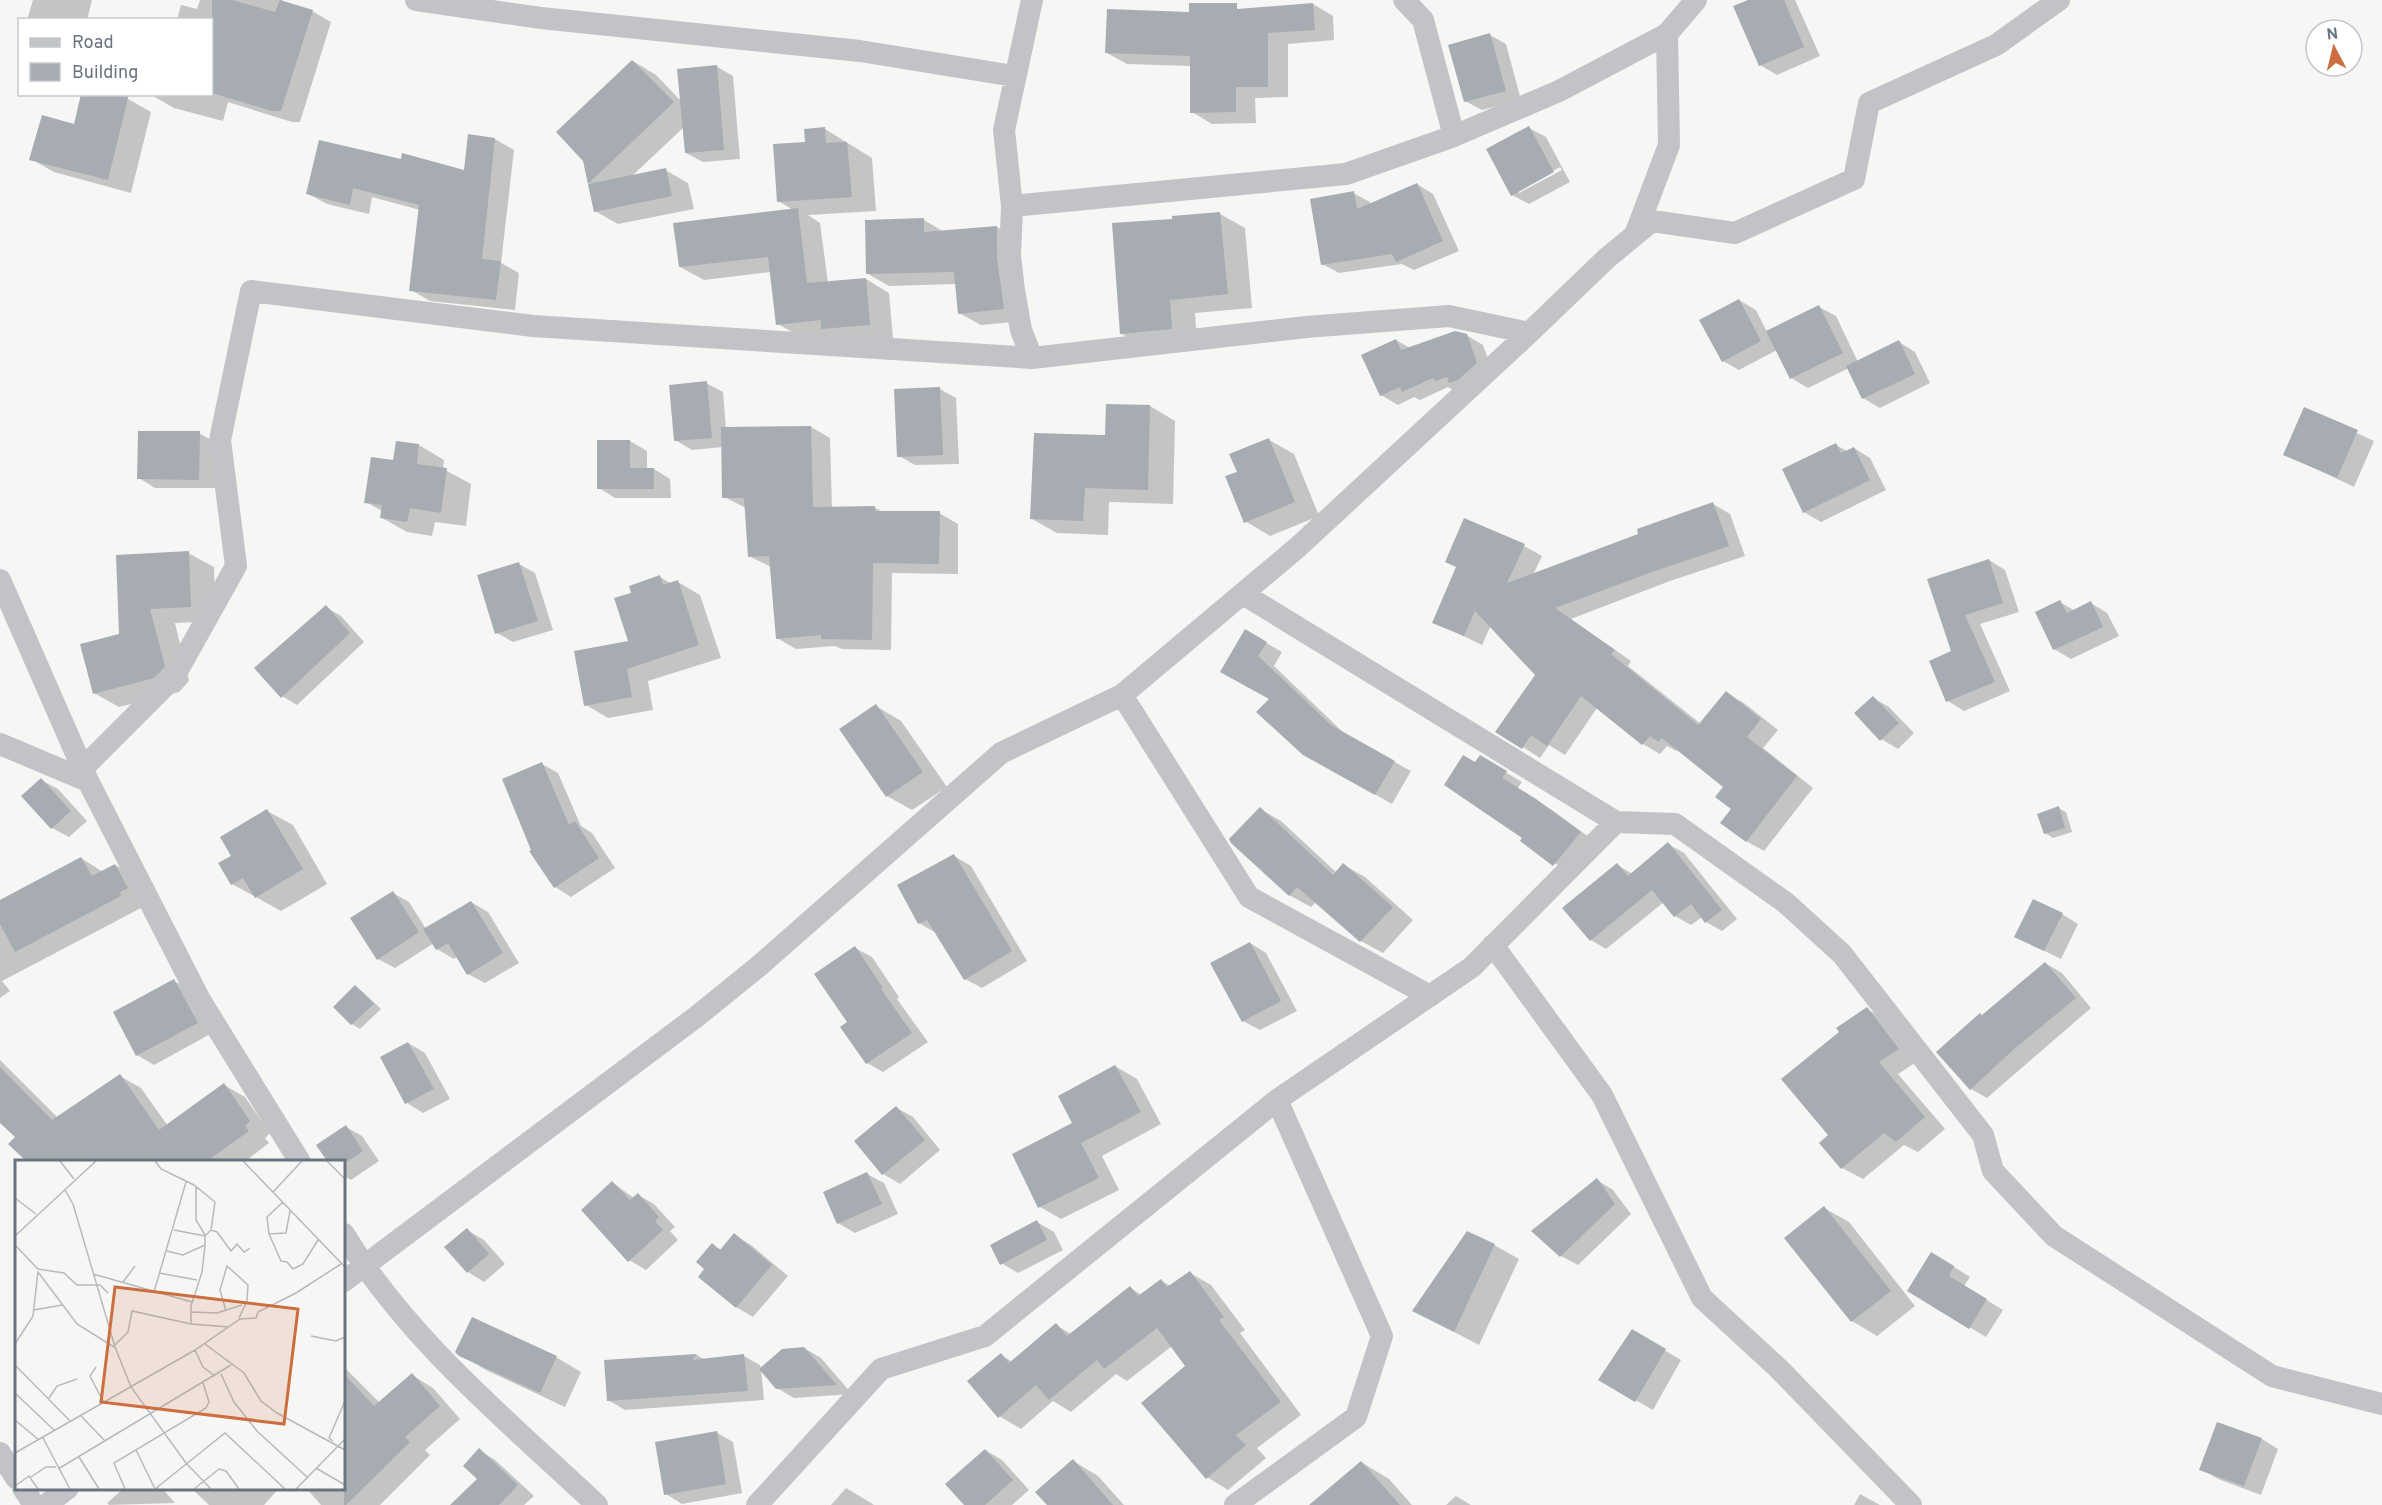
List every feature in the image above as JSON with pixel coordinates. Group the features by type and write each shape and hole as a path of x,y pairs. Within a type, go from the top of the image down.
{"street":[{"path":"417,0 512,7 860,51 1014,76"},
{"path":"1032,0 1004,130 1012,206 1010,256 1014,290 1021,330 1032,358"},
{"path":"1404,0 1423,20 1454,136"},
{"path":"1012,206 1346,174 1454,136 1559,91 1667,34 1696,0"},
{"path":"345,1280 732,988 1001,753 1122,695 1306,540 1607,258 1652,221 1735,233 1854,179 1869,103 1996,45 2060,0"},
{"path":"1635,235 1669,145 1667,34"},
{"path":"85,775 174,677 236,566 220,440 251,291 534,326 1032,358 1306,327 1449,316 1529,333"},
{"path":"0,580 85,775 200,1000 299,1160"},
{"path":"1243,594 1616,822 1675,824 1786,903 1842,954 1983,1135 1993,1171 2054,1236 2272,1376 2382,1404"},
{"path":"1122,695 1249,897 1430,996"},
{"path":"0,744 85,775"},
{"path":"757,1505 881,1369 985,1336 1277,1100 1472,967 1616,822"},
{"path":"1494,945 1602,1095 1702,1298 1779,1369 1911,1505"},
{"path":"1235,1505 1356,1417 1382,1336 1277,1100"},
{"path":"345,1236 363,1267 445,1361 597,1505"},
{"path":"0,1453 15,1476"},
{"path":"24,1490 34,1505"},
{"path":"46,1505 65,1490"}],"building":[{"path":"212,0 232,0 275,12 280,0 313,10 281,111 272,111 213,93"},
{"path":"1748,0 1784,0 1804,47 1759,66 1733,6"},
{"path":"1189,3 1237,3 1237,9 1313,3 1315,30 1268,33 1268,87 1236,87 1236,112 1190,113 1190,56 1105,53 1107,9 1189,12"},
{"path":"1490,33 1506,91 1464,102 1448,45"},
{"path":"632,60 674,102 588,184 666,168 672,196 594,212 583,161 556,132"},
{"path":"717,65 724,150 685,153 677,69"},
{"path":"81,96 129,96 108,180 29,160 42,115 74,124"},
{"path":"1529,126 1554,172 1511,196 1486,149"},
{"path":"825,127 826,143 847,142 852,197 777,202 773,144 805,142 804,129"},
{"path":"468,134 495,138 482,259 501,261 496,300 409,291 419,205 353,188 350,205 306,194 319,140 401,159 402,153 464,170"},
{"path":"1417,183 1443,241 1396,262 1392,254 1321,265 1310,199 1354,191 1357,209"},
{"path":"798,208 807,283 866,278 870,325 821,329 821,320 776,325 768,257 679,267 673,223"},
{"path":"1220,212 1228,294 1170,300 1172,329 1120,334 1112,223 1172,219 1172,216"},
{"path":"924,218 924,232 997,226 997,258 1004,309 958,314 954,272 866,274 865,220"},
{"path":"1739,299 1761,341 1722,362 1699,320"},
{"path":"1819,305 1843,353 1790,379 1766,331"},
{"path":"1455,331 1467,334 1477,363 1458,380 1449,383 1447,377 1435,381 1433,378 1402,392 1400,387 1380,396 1361,355 1396,339 1401,350"},
{"path":"1899,340 1915,374 1862,399 1846,366"},
{"path":"707,381 712,438 674,441 669,385"},
{"path":"940,387 943,455 897,457 894,389"},
{"path":"1106,404 1150,405 1148,490 1085,488 1083,521 1030,519 1034,433 1105,435"},
{"path":"2304,407 2358,430 2337,478 2283,455"},
{"path":"811,426 813,507 875,506 875,511 940,511 939,564 873,563 872,640 821,639 821,635 776,639 769,556 748,557 744,498 722,498 721,427"},
{"path":"138,431 200,431 199,480 137,479"},
{"path":"1269,438 1295,502 1244,523 1225,476 1237,472 1229,454"},
{"path":"597,440 630,440 630,468 654,468 654,489 597,489"},
{"path":"396,441 419,444 417,464 447,468 441,513 410,508 407,522 380,518 382,505 364,503 371,457 393,460"},
{"path":"1836,443 1841,453 1854,447 1870,480 1803,513 1782,469"},
{"path":"1713,502 1729,546 1555,608 1615,650 1611,654 1698,725 1726,691 1761,719 1747,737 1797,776 1746,842 1720,823 1731,809 1715,797 1723,787 1662,738 1658,742 1650,736 1642,745 1581,696 1547,746 1531,735 1522,749 1495,732 1535,675 1475,611 1464,636 1432,623 1456,567 1445,562 1464,518 1525,544 1507,583 1638,534 1637,529"},
{"path":"189,551 191,607 150,609 165,666 163,669 154,678 93,694 80,644 119,634 116,555"},
{"path":"1989,559 2003,603 1965,615 1995,682 1946,702 1929,661 1951,651 1927,579"},
{"path":"519,562 538,621 495,634 477,575"},
{"path":"660,575 663,585 678,580 699,645 627,669 632,697 584,706 574,651 628,641 614,598 631,593 629,586"},
{"path":"2060,600 2067,613 2091,601 2103,627 2053,650 2035,612"},
{"path":"326,605 350,633 281,698 254,668"},
{"path":"1245,629 1267,642 1258,656 1331,725 1395,761 1375,795 1303,755 1256,712 1269,699 1220,672"},
{"path":"1873,696 1899,723 1880,741 1854,713"},
{"path":"876,704 923,772 886,797 839,729"},
{"path":"1463,755 1475,762 1480,755 1507,771 1502,778 1536,799 1581,832 1553,866 1520,841 1522,838 1444,785"},
{"path":"542,762 569,825 575,821 599,858 554,888 529,851 531,850 502,779"},
{"path":"41,778 71,811 51,829 21,796"},
{"path":"2059,806 2065,828 2044,834 2037,814"},
{"path":"1260,807 1333,875 1343,863 1393,907 1360,942 1297,887 1289,896 1231,843 1229,839"},
{"path":"267,809 303,869 255,898 243,878 231,885 218,863 231,856 220,837"},
{"path":"1668,842 1722,910 1705,923 1691,904 1674,917 1652,890 1590,941 1562,908 1617,863 1628,876"},
{"path":"954,854 1012,951 964,980 927,920 918,924 897,885"},
{"path":"81,857 92,876 115,864 128,888 120,892 121,896 15,952 0,924 0,900"},
{"path":"393,891 419,932 377,960 350,918"},
{"path":"2033,899 2063,913 2044,951 2014,937"},
{"path":"471,901 503,953 467,975 448,943 436,950 423,929"},
{"path":"1250,942 1281,1001 1242,1022 1210,963"},
{"path":"855,946 883,988 881,989 912,1033 866,1064 840,1027 847,1022 814,974"},
{"path":"2045,962 2076,998 2013,1050 1970,1090 1936,1052 1980,1013 1982,1015"},
{"path":"174,979 198,1023 136,1056 113,1012"},
{"path":"355,985 374,1004 351,1025 333,1007"},
{"path":"1867,1007 1899,1049 1879,1062 1925,1117 1896,1142 1884,1133 1841,1169 1819,1143 1828,1135 1781,1079 1839,1032 1836,1028"},
{"path":"408,1042 434,1089 405,1104 380,1057"},
{"path":"1115,1065 1141,1112 1081,1143 1099,1178 1038,1208 1012,1154 1072,1123 1058,1096"},
{"path":"0,1067 52,1120 120,1074 159,1130 224,1083 250,1121 245,1126 249,1131 208,1160 25,1160 8,1144 15,1137 0,1123"},
{"path":"896,1106 925,1140 882,1175 854,1141"},
{"path":"346,1125 363,1151 348,1161 326,1160 316,1145"},
{"path":"867,1172 882,1204 837,1224 823,1192"},
{"path":"1597,1178 1615,1204 1560,1257 1531,1231"},
{"path":"612,1181 630,1200 638,1193 659,1217 655,1221 663,1230 628,1262 581,1210"},
{"path":"1824,1206 1891,1291 1851,1322 1784,1238"},
{"path":"1037,1220 1047,1240 1000,1265 990,1245"},
{"path":"467,1228 489,1254 467,1273 444,1247"},
{"path":"1467,1231 1495,1244 1454,1332 1412,1311"},
{"path":"734,1233 772,1265 736,1308 698,1277 704,1269 696,1262 712,1243 720,1250"},
{"path":"1931,1252 1954,1266 1949,1276 1987,1299 1969,1329 1907,1291"},
{"path":"1190,1271 1224,1317 1219,1320 1281,1402 1236,1435 1246,1445 1206,1479 1141,1403 1185,1366 1157,1328 1104,1369 1097,1360 1049,1400 1036,1385 998,1418 967,1381 1001,1353 1009,1363 1056,1323 1067,1336 1130,1286 1138,1296 1161,1279 1167,1287"},
{"path":"472,1317 557,1356 540,1393 459,1356 455,1352"},
{"path":"1632,1329 1666,1349 1635,1402 1598,1380"},
{"path":"804,1347 837,1385 776,1389 759,1369 782,1349"},
{"path":"697,1354 692,1360 744,1354 748,1391 607,1401 604,1360"},
{"path":"412,1373 440,1406 405,1437 410,1442 344,1505 345,1375 374,1406"},
{"path":"2217,1422 2262,1438 2244,1486 2199,1470"},
{"path":"717,1431 726,1484 664,1495 655,1442"},
{"path":"479,1448 518,1485 499,1505 450,1505 477,1479 463,1466"},
{"path":"985,1449 1013,1480 985,1505 964,1505 945,1484"},
{"path":"1073,1459 1113,1505 1047,1505 1035,1492"},
{"path":"1361,1461 1400,1505 1309,1505"}]}
